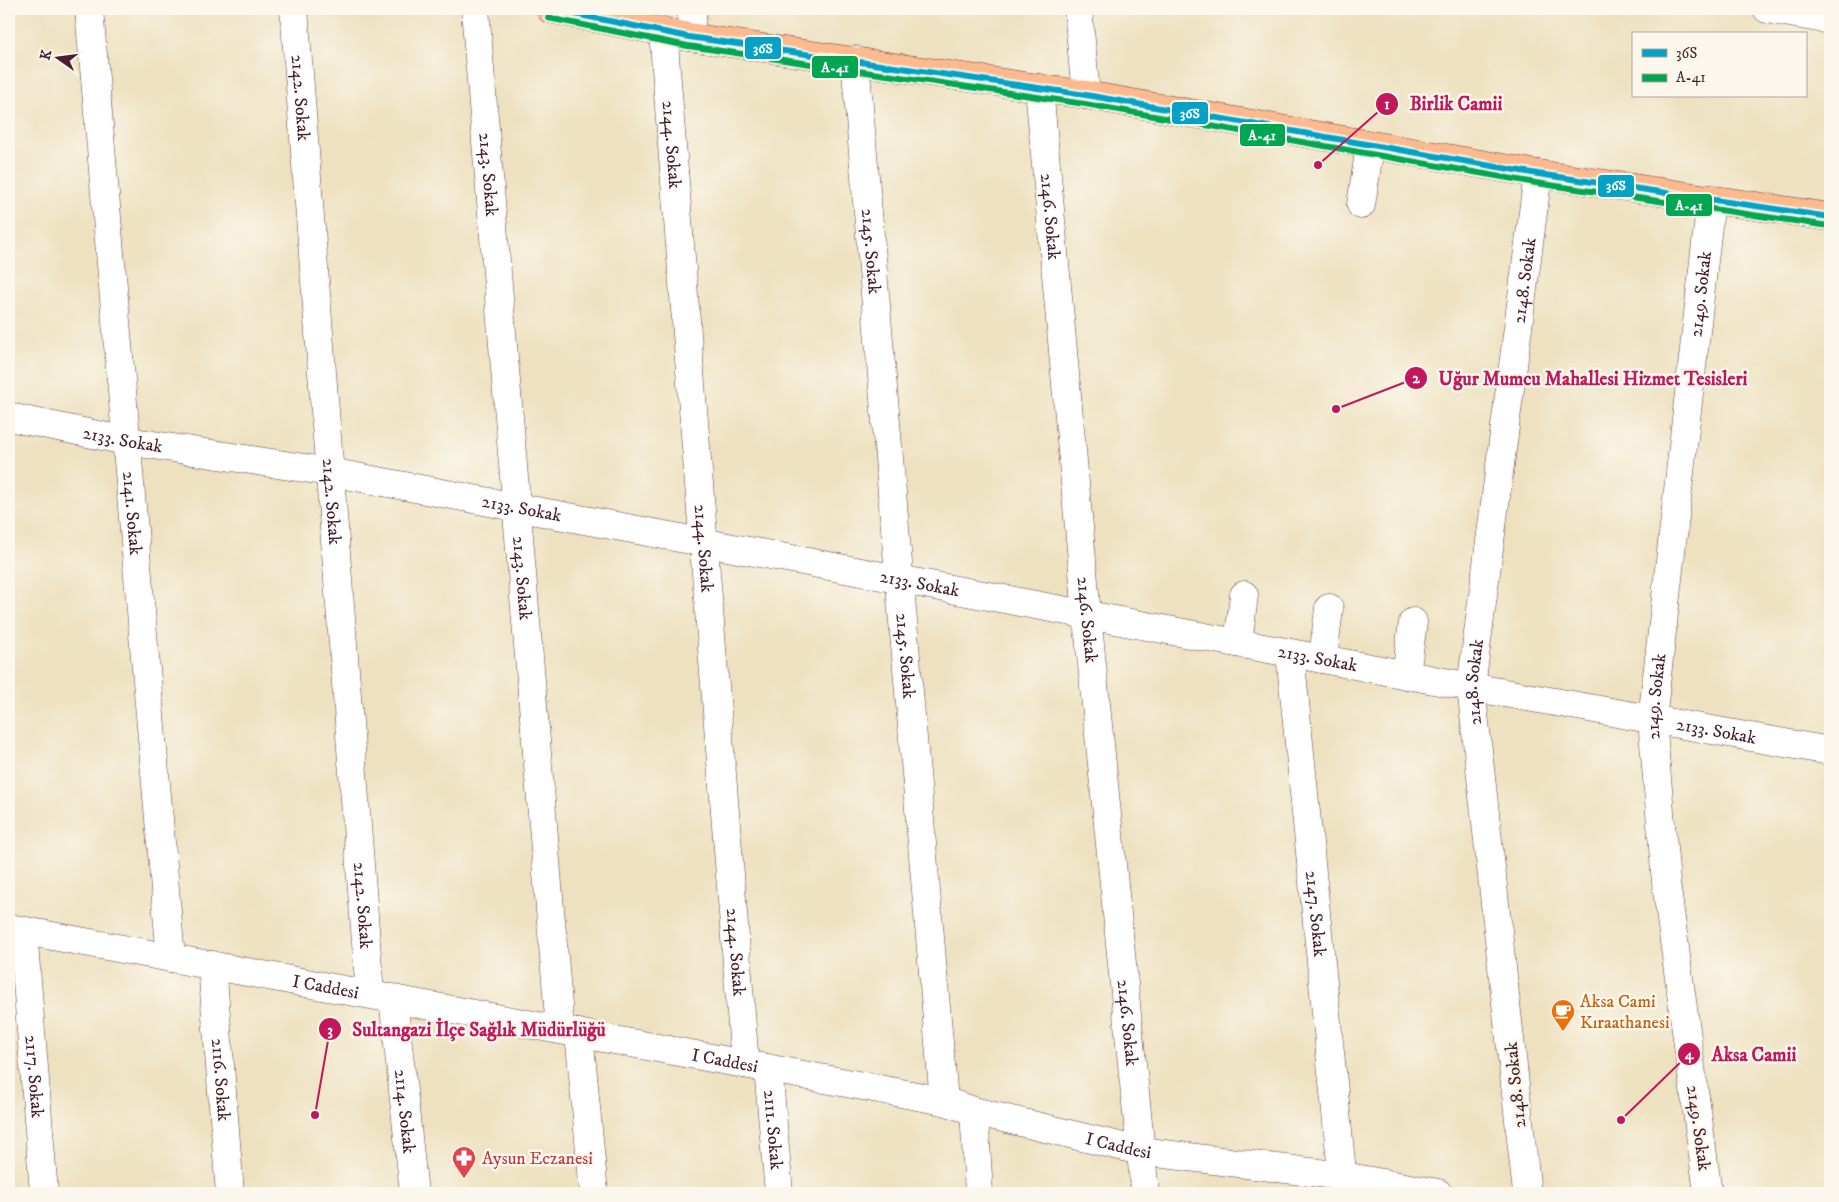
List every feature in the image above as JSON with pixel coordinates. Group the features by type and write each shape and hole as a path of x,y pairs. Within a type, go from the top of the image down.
{"main road":[{"path":"550,9 676,34 1086,95 1538,174 1830,217"}],"street":[{"name":"2141. Sokak","path":"89,9 172,958"},
{"name":"2142. Sokak","path":"294,9 330,472 382,996"},
{"name":"2143. Sokak","path":"475,9 517,508 570,1031 594,1193"},
{"name":"2144. Sokak","path":"693,9 676,34 705,544 757,1066"},
{"path":"1078,9 1086,95"},
{"path":"1767,9 1830,20"},
{"name":"2145. Sokak","path":"855,60 944,1101"},
{"name":"2146. Sokak","path":"1039,88 1087,615 1145,1193"},
{"path":"1361,205 1370,146"},
{"name":"2148. Sokak","path":"1527,1193 1471,687 1538,174"},
{"name":"2149. Sokak","path":"1708,1193 1666,882 1652,720 1711,199"},
{"name":"2133. Sokak","path":"9,418 126,441 330,472 1406,675 1830,751"},
{"path":"1238,643 1244,595"},
{"path":"1323,659 1329,608"},
{"path":"1406,675 1413,622"},
{"name":"2147. Sokak","path":"1290,653 1344,1184"},
{"name":"I Caddesi","path":"16,930 944,1101 974,1111 1140,1151 1344,1184 1438,1193"},
{"name":"2117. Sokak","path":"16,930 44,1193"},
{"name":"2116. Sokak","path":"212,965 230,1193"},
{"name":"2114. Sokak","path":"382,996 414,1193"},
{"name":"2111. Sokak","path":"757,1066 779,1193"},
{"path":"974,1111 979,1193"}],"transit line":[{"name":"36S","path":"550,9 689,37 1086,95 1538,174 1830,217"},
{"name":"A-41","path":"548,18 688,46 1085,104 1536,183 1829,226"}],"place":[{"name":"Birlik Camii","path":"1318,165"},
{"name":"Uğur Mumcu Mahallesi Hizmet Tesisleri","path":"1336,409"},
{"name":"Aksa Cami Kıraathanesi","path":"1563,1032"},
{"name":"Sultangazi İlçe Sağlık Müdürlüğü","path":"315,1115"},
{"name":"Aksa Camii","path":"1621,1120"},
{"name":"Aysun Eczanesi","path":"464,1179"}]}
